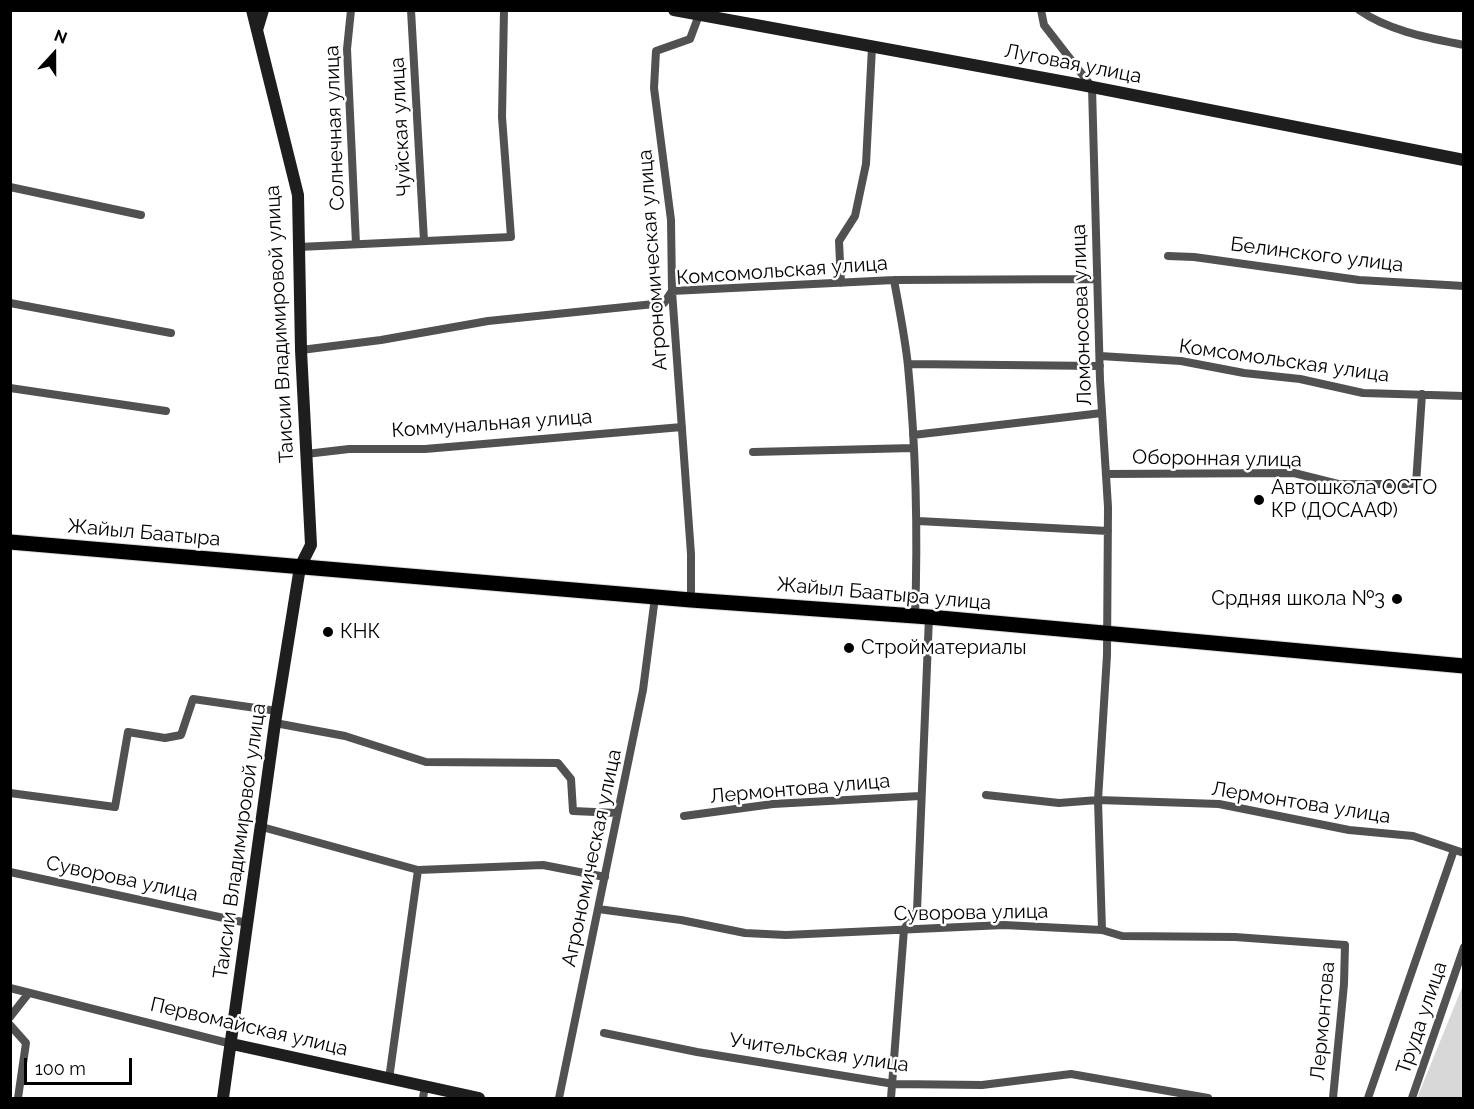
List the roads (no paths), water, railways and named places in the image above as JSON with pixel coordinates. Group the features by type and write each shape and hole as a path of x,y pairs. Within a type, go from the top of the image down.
{"highway":[{"name":"Жайыл Баатыра","path":"10,542 300,567"},
{"name":"Жайыл Баатыра улица","path":"300,567 922,617 1464,666"}],"street":[{"name":"Таисии Владимировой улица","path":"223,1098 276,717 300,567 311,545 301,350 298,195 252,10"},
{"path":"257,31 263,10"},
{"name":"Солнечная улица","path":"351,10 347,49 356,244"},
{"name":"Чуйская улица","path":"411,10 424,241"},
{"path":"299,247 511,237 502,117 504,10"},
{"name":"Луговая улица","path":"674,10 1092,87 1464,160"},
{"path":"1041,10 1044,25 1092,87"},
{"path":"1359,10 1374,20 1431,38 1464,45"},
{"name":"Агрономическая улица","path":"691,600 691,554 672,291 670,209 654,88 656,51 690,39 699,15"},
{"path":"841,283 840,241 855,216 866,165 872,47"},
{"name":"Ломоносова улица","path":"1092,87 1100,366 1108,531 1107,635 1098,800 1102,930"},
{"path":"10,187 141,215"},
{"name":"Белинского улица","path":"1168,256 1194,257 1359,280 1464,286"},
{"name":"Комсомольская улица","path":"301,350 333,347 488,321 664,303 672,291 894,280 1097,279"},
{"path":"891,1098 894,1084 904,929 917,911 922,617 908,364 894,280"},
{"path":"10,303 171,333"},
{"name":"Комсомольская улица","path":"1100,356 1181,361 1244,373 1300,379 1363,393 1464,396"},
{"path":"908,364 1100,366"},
{"path":"10,388 166,411"},
{"name":"Оборонная улица","path":"1106,474 1294,473 1338,484 1416,484 1422,394"},
{"path":"913,435 1102,413"},
{"name":"Коммунальная улица","path":"306,454 349,449 425,448 682,427"},
{"path":"753,452 913,448"},
{"path":"918,521 1108,531"},
{"name":"Агрономическая улица","path":"559,1098 643,690 655,597"},
{"path":"10,793 115,807 128,732 165,738 181,735 194,699 276,717 426,762 558,763 571,779 573,811 617,813"},
{"name":"Лермонтова улица","path":"986,795 1059,803 1098,800 1219,804 1349,830 1413,836 1464,853"},
{"name":"Лермонтова улица","path":"684,816 773,804 920,796"},
{"path":"262,827 418,870 543,864 605,877"},
{"path":"1368,1098 1454,850"},
{"path":"389,1078 418,870"},
{"name":"Суворова улица","path":"10,872 247,923"},
{"name":"Суворова улица","path":"598,909 681,920 745,933 786,935 1004,925 1102,930 1122,936 1235,937 1345,945"},
{"name":"Лермонтова","path":"1333,1098 1344,984 1345,945"},
{"name":"Труда улица","path":"1412,1098 1464,947"},
{"name":"Первомайская улица","path":"10,988 232,1044 389,1078 424,1092 479,1098"},
{"path":"10,1017 28,993"},
{"path":"10,1025 26,1043 18,1098"},
{"name":"Учительская улица","path":"604,1033 697,1052 894,1084 982,1085 1071,1074 1208,1098"}],"place":[{"name":"Автошкола ОСТО КР (ДОСААФ)","path":"1259,500"},
{"name":"Срдняя школа №3","path":"1397,599"},
{"name":"КНК","path":"328,632"},
{"name":"Стройматериалы","path":"849,648"}]}
